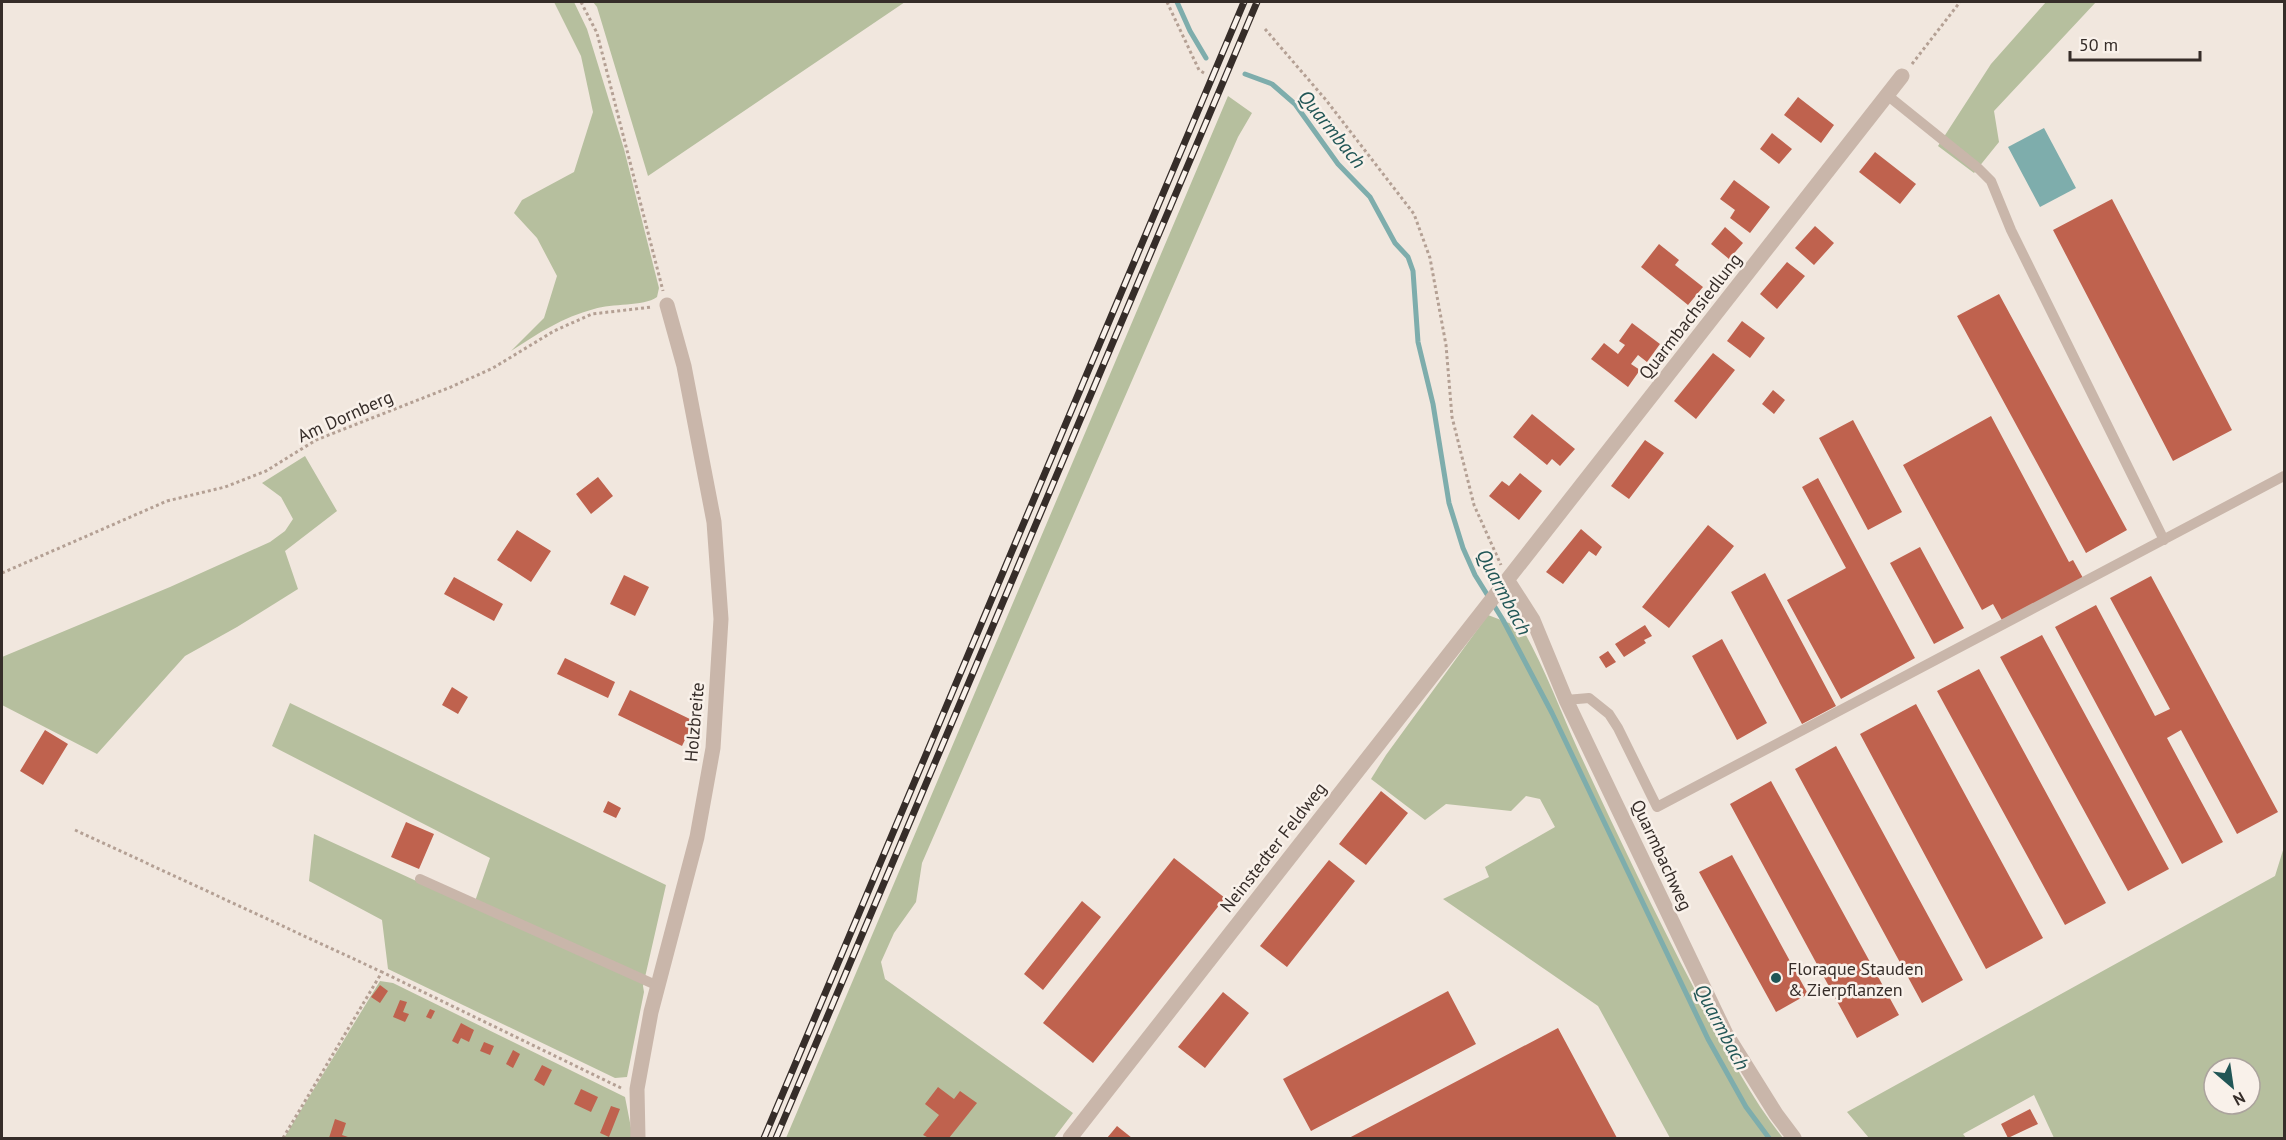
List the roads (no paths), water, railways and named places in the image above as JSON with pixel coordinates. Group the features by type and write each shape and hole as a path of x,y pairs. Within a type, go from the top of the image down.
{"street":[{"name":"Quarmbachsiedlung","path":"1504,586 1902,76"},
{"name":"Holzbreite","path":"638,1138 638,1089 651,1012 697,837 713,748 721,619 714,522 684,366 667,305"},
{"name":"Neinstedter Feldweg","path":"1070,1138 1504,586"},
{"name":"Quarmbachweg","path":"1504,586 1533,620 1566,700 1726,1034 1753,1080 1794,1138"}],"lane":[{"path":"1887,95 1991,182 2011,230 2164,540"},
{"path":"1566,700 1589,698 1609,714 1657,807 2284,476"},
{"path":"420,879 658,986"}],"water":[{"path":"2044,128 2076,188 2040,207 2008,147"}],"waterway":[{"name":"Quarmbach","path":"1177,2 1206,58"},
{"name":"Quarmbach","path":"1245,74 1272,84 1295,104 1338,164 1370,197 1395,243 1408,257 1413,271 1418,342 1433,404 1449,503 1463,548 1475,575 1503,620 1552,713 1708,1039 1746,1107 1769,1138"}],"railway":[{"path":"764,1138 1244,2"},
{"path":"776,1138 1257,2"}],"place":[{"name":"Floraque Stauden & Zierpflanzen","path":"1776,978"}]}
